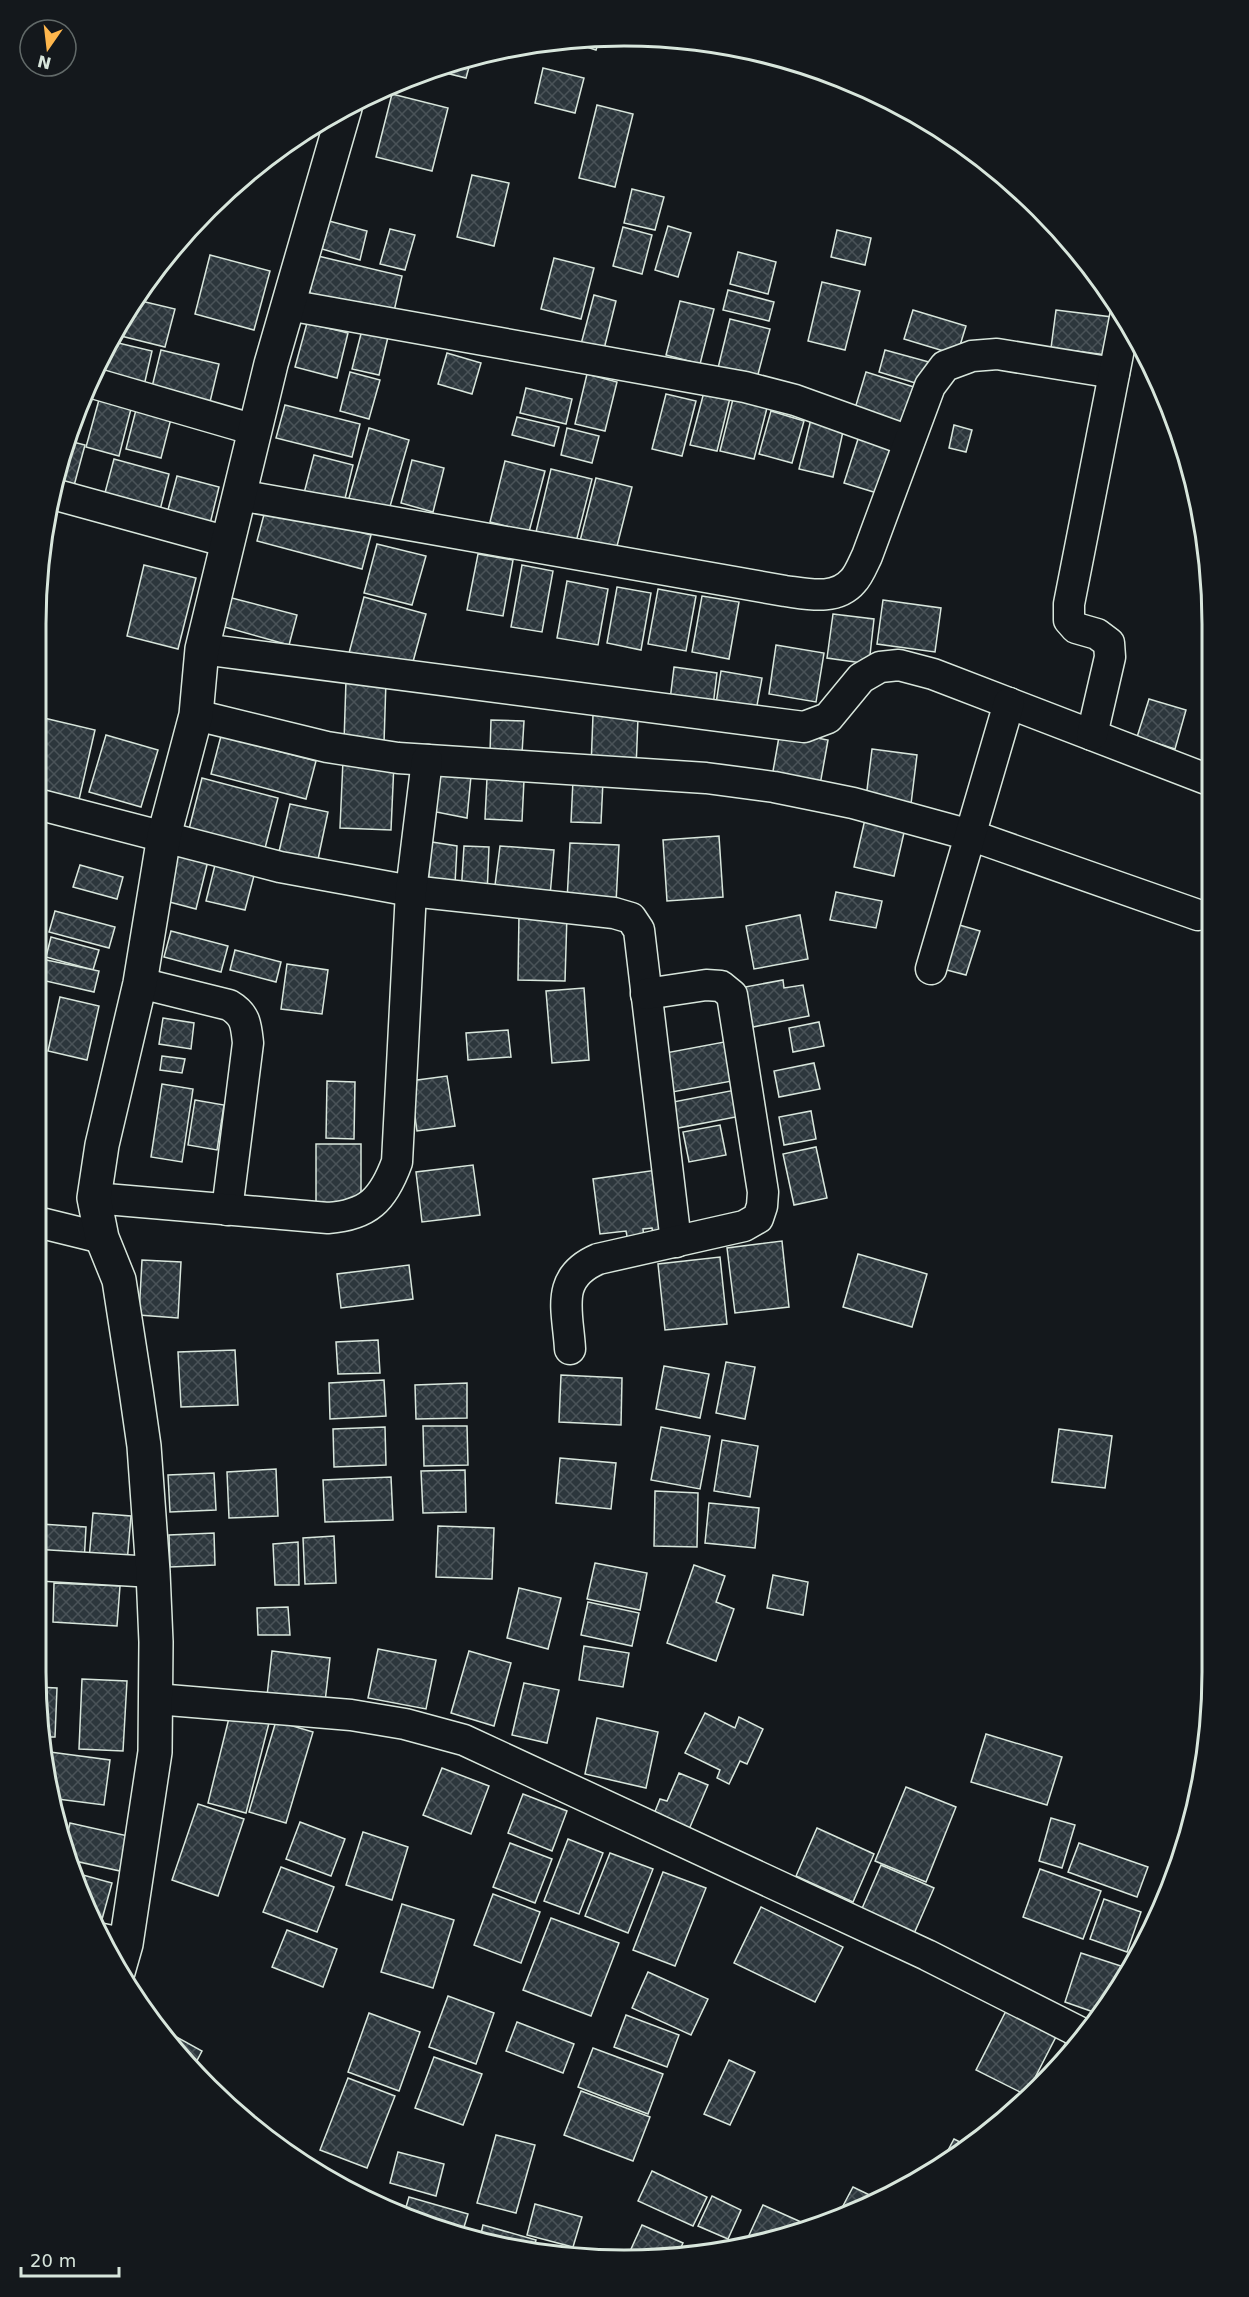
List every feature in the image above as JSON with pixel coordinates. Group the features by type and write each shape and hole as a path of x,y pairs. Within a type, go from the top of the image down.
{"street":[{"path":"117,1948 155,1752 153,1572 144,1446 135,1379 119,1281 102,1238 94,1198 102,1145 140,983 164,836 196,715 202,649 255,430 288,305 341,121"},
{"path":"288,305 745,387 795,400 909,441"},
{"path":"1092,735 1110,657 1108,643 1097,634 1076,628 1069,620 1069,604 1122,332"},
{"path":"239,495 820,596 839,592 854,581 867,556 930,386 945,366 972,356 997,354 1114,373"},
{"path":"99,385 255,430"},
{"path":"61,497 228,542"},
{"path":"202,649 804,726 828,717 861,678 880,667 899,665 933,674 1202,777"},
{"path":"931,969 1009,703"},
{"path":"196,715 327,747 427,760 706,778 774,787 854,803 970,835 1198,915"},
{"path":"94,1198 328,1218 350,1216 377,1200 390,1182 397,1162 411,891 427,760"},
{"path":"46,806 280,867 411,891 614,913 631,918 639,930 676,1242"},
{"path":"140,983 229,1005 240,1012 243,1019 248,1043 227,1210"},
{"path":"570,1349 566,1292 573,1276 583,1266 598,1259 744,1226 758,1218 762,1206 763,1192 732,996 720,986 706,985 646,994"},
{"path":"46,1224 102,1238"},
{"path":"46,1566 153,1572"},
{"path":"156,1699 351,1715 405,1724 465,1740 927,1955 1077,2031"}],"building":[{"path":"469,68 466,78 449,74"},
{"path":"543,68 584,78 575,113 535,103"},
{"path":"392,95 448,108 432,171 376,157"},
{"path":"597,105 633,114 615,187 579,178"},
{"path":"472,175 509,183 494,246 457,237"},
{"path":"632,189 664,197 655,230 624,223"},
{"path":"329,221 367,231 360,260 322,249"},
{"path":"668,226 691,233 678,277 655,270"},
{"path":"623,227 652,235 642,274 613,266"},
{"path":"390,229 415,235 405,270 380,264"},
{"path":"837,230 871,238 865,265 831,257"},
{"path":"738,252 776,262 768,294 730,284"},
{"path":"210,255 270,271 254,330 195,314"},
{"path":"318,256 402,276 392,320 308,300"},
{"path":"554,258 594,268 581,319 541,309"},
{"path":"822,282 860,291 845,350 808,341"},
{"path":"728,290 774,302 769,321 723,310"},
{"path":"594,295 616,301 603,353 580,348"},
{"path":"680,301 714,309 700,364 666,355"},
{"path":"145,302 175,309 165,347 123,337"},
{"path":"913,310 966,326 957,355 904,339"},
{"path":"1056,310 1112,317 1107,355 1051,348"},
{"path":"730,319 770,329 757,378 718,368"},
{"path":"307,323 348,333 337,378 295,367"},
{"path":"362,330 388,337 379,375 352,369"},
{"path":"120,343 152,351 143,390 101,380"},
{"path":"161,350 219,364 209,406 151,391"},
{"path":"885,350 929,362 922,385 879,372"},
{"path":"447,353 481,363 472,394 438,384"},
{"path":"350,372 380,380 369,419 340,411"},
{"path":"866,372 914,387 900,429 853,415"},
{"path":"587,374 617,382 605,431 575,424"},
{"path":"526,388 572,399 566,424 520,413"},
{"path":"704,392 730,398 717,451 690,445"},
{"path":"666,394 696,401 682,456 652,449"},
{"path":"100,396 132,405 119,456 86,447"},
{"path":"139,398 174,407 161,458 126,449"},
{"path":"733,399 767,408 754,459 720,451"},
{"path":"285,405 360,424 352,457 276,438"},
{"path":"771,411 804,421 792,463 759,454"},
{"path":"517,417 559,427 554,446 512,435"},
{"path":"811,419 844,427 833,477 799,469"},
{"path":"954,425 972,430 966,452 949,448"},
{"path":"369,428 409,440 387,517 347,505"},
{"path":"567,428 599,436 592,463 561,455"},
{"path":"859,436 892,446 877,493 844,483"},
{"path":"76,443 85,445 72,493 63,491"},
{"path":"314,455 353,465 343,507 303,497"},
{"path":"114,459 169,474 158,518 102,504"},
{"path":"412,460 444,468 433,512 401,503"},
{"path":"505,461 545,471 529,532 490,522"},
{"path":"551,469 592,479 576,542 536,532"},
{"path":"177,476 219,487 208,532 165,521"},
{"path":"596,478 632,487 616,550 580,541"},
{"path":"266,507 371,535 362,569 257,541"},
{"path":"377,544 426,556 412,605 364,593"},
{"path":"478,554 513,560 503,616 467,610"},
{"path":"144,565 196,578 178,649 127,636"},
{"path":"522,565 553,571 542,632 511,627"},
{"path":"567,581 608,589 598,645 557,638"},
{"path":"617,587 651,593 641,650 607,643"},
{"path":"658,589 696,596 686,651 648,644"},
{"path":"702,596 739,602 729,659 692,652"},
{"path":"228,597 297,615 289,645 221,626"},
{"path":"364,597 426,614 411,669 349,653"},
{"path":"883,600 941,608 935,652 877,644"},
{"path":"833,614 874,619 869,664 827,658"},
{"path":"776,645 824,653 816,702 769,694"},
{"path":"674,667 717,673 713,706 670,700"},
{"path":"721,671 762,678 756,711 716,704"},
{"path":"346,680 386,681 384,743 344,742"},
{"path":"1149,699 1186,710 1175,749 1137,737"},
{"path":"593,715 638,718 636,769 591,767"},
{"path":"46,718 95,730 78,804 46,796"},
{"path":"491,720 524,721 522,753 490,752"},
{"path":"780,731 828,740 820,785 772,777"},
{"path":"106,735 158,750 141,807 89,792"},
{"path":"221,736 316,761 306,799 211,774"},
{"path":"872,749 917,755 911,804 866,798"},
{"path":"343,760 394,763 391,830 340,828"},
{"path":"435,768 471,776 467,818 431,811"},
{"path":"202,778 278,798 264,852 188,833"},
{"path":"487,778 524,780 522,821 485,819"},
{"path":"573,780 603,781 601,823 571,822"},
{"path":"290,804 328,812 317,864 278,856"},
{"path":"866,815 906,824 894,876 854,867"},
{"path":"719,836 723,897 667,901 663,840"},
{"path":"432,842 457,846 455,884 428,883"},
{"path":"570,843 619,845 616,903 567,901"},
{"path":"464,846 489,847 487,895 461,894"},
{"path":"500,846 554,850 550,896 494,893"},
{"path":"171,848 209,857 196,909 158,899"},
{"path":"217,857 256,868 245,910 206,901"},
{"path":"80,865 123,877 117,899 73,887"},
{"path":"836,892 882,901 876,928 830,920"},
{"path":"55,911 115,927 109,948 49,932"},
{"path":"519,914 567,915 565,981 518,980"},
{"path":"800,915 808,959 754,969 746,926"},
{"path":"956,924 980,931 966,975 943,969"},
{"path":"171,931 228,946 221,972 164,957"},
{"path":"51,937 99,950 93,970 46,957"},
{"path":"235,950 281,962 276,982 230,970"},
{"path":"46,960 99,971 94,992 46,981"},
{"path":"287,964 328,970 322,1014 281,1009"},
{"path":"783,980 784,988 803,985 809,1016 753,1027 745,987"},
{"path":"584,988 589,1060 552,1063 546,991"},
{"path":"60,997 99,1006 87,1060 48,1051"},
{"path":"163,1018 194,1023 191,1049 159,1044"},
{"path":"819,1022 824,1046 793,1052 789,1028"},
{"path":"508,1030 511,1057 468,1060 466,1033"},
{"path":"724,1042 732,1081 667,1093 660,1054"},
{"path":"162,1056 185,1059 182,1073 160,1070"},
{"path":"814,1063 820,1089 779,1097 774,1071"},
{"path":"447,1076 455,1126 417,1131 410,1081"},
{"path":"327,1081 355,1082 354,1139 326,1138"},
{"path":"162,1084 193,1089 182,1162 151,1157"},
{"path":"735,1090 741,1116 678,1128 673,1102"},
{"path":"195,1100 224,1105 217,1150 188,1145"},
{"path":"811,1111 816,1139 784,1145 779,1117"},
{"path":"720,1125 726,1155 689,1162 683,1132"},
{"path":"316,1144 361,1144 361,1204 316,1203"},
{"path":"816,1147 827,1198 794,1205 783,1154"},
{"path":"473,1165 480,1215 422,1222 416,1172"},
{"path":"657,1170 666,1238 654,1240 652,1228 643,1229 644,1239 628,1241 626,1231 600,1234 593,1179"},
{"path":"782,1241 789,1307 735,1313 727,1248"},
{"path":"858,1254 927,1274 912,1327 843,1307"},
{"path":"720,1257 727,1324 665,1330 658,1264"},
{"path":"142,1260 181,1262 178,1318 139,1315"},
{"path":"409,1265 413,1299 341,1308 337,1274"},
{"path":"378,1340 380,1373 338,1374 336,1342"},
{"path":"235,1350 238,1405 181,1407 178,1352"},
{"path":"726,1362 755,1367 745,1419 716,1413"},
{"path":"664,1366 709,1374 700,1418 656,1409"},
{"path":"561,1375 622,1378 621,1425 559,1422"},
{"path":"384,1380 386,1416 330,1419 329,1383"},
{"path":"467,1383 467,1418 416,1419 415,1385"},
{"path":"423,1426 467,1426 468,1465 424,1466"},
{"path":"385,1427 386,1465 334,1467 333,1429"},
{"path":"661,1427 710,1436 700,1489 651,1480"},
{"path":"1059,1429 1112,1436 1105,1488 1052,1482"},
{"path":"722,1440 758,1446 750,1497 714,1491"},
{"path":"560,1458 616,1463 611,1509 556,1503"},
{"path":"276,1469 278,1516 229,1518 227,1472"},
{"path":"465,1470 466,1512 423,1513 421,1471"},
{"path":"214,1473 216,1510 170,1512 168,1475"},
{"path":"391,1477 393,1520 325,1522 323,1480"},
{"path":"655,1491 698,1493 697,1547 654,1546"},
{"path":"709,1503 759,1508 755,1548 705,1543"},
{"path":"93,1513 131,1516 127,1563 89,1560"},
{"path":"46,1524 86,1527 84,1563 46,1560"},
{"path":"438,1526 494,1528 492,1579 436,1577"},
{"path":"214,1533 215,1565 170,1567 169,1535"},
{"path":"334,1536 336,1583 305,1584 303,1538"},
{"path":"298,1542 299,1585 275,1585 273,1544"},
{"path":"595,1563 647,1573 640,1610 587,1599"},
{"path":"694,1565 725,1576 716,1602 734,1609 716,1661 667,1643"},
{"path":"773,1575 808,1582 803,1615 767,1608"},
{"path":"54,1583 120,1586 117,1626 53,1622"},
{"path":"519,1588 561,1598 548,1649 507,1638"},
{"path":"588,1602 639,1613 632,1646 581,1635"},
{"path":"288,1607 290,1635 258,1635 257,1608"},
{"path":"584,1646 629,1653 623,1687 579,1680"},
{"path":"378,1649 436,1660 426,1709 368,1698"},
{"path":"272,1651 330,1658 325,1702 267,1696"},
{"path":"469,1651 511,1663 494,1726 451,1713"},
{"path":"82,1679 127,1681 123,1751 79,1749"},
{"path":"524,1683 559,1690 547,1743 512,1735"},
{"path":"47,1687 57,1688 55,1737 50,1737"},
{"path":"705,1713 735,1728 739,1717 763,1729 747,1764 740,1761 729,1784 717,1778 720,1770 685,1753"},
{"path":"230,1714 269,1723 246,1813 208,1803"},
{"path":"597,1718 658,1732 646,1788 585,1774"},
{"path":"276,1721 313,1732 286,1823 249,1812"},
{"path":"986,1734 1062,1757 1047,1805 971,1782"},
{"path":"52,1752 110,1760 104,1805 61,1799"},
{"path":"442,1768 489,1786 471,1834 423,1815"},
{"path":"679,1773 708,1785 687,1834 652,1819 660,1799 667,1801"},
{"path":"906,1787 956,1807 926,1882 875,1861"},
{"path":"523,1794 567,1811 552,1851 508,1833"},
{"path":"198,1804 244,1819 218,1896 172,1880"},
{"path":"1051,1818 1075,1825 1062,1868 1039,1861"},
{"path":"300,1822 345,1839 331,1876 286,1859"},
{"path":"70,1823 128,1836 120,1871 78,1862 68,1830"},
{"path":"817,1828 874,1854 853,1902 796,1876"},
{"path":"363,1832 408,1847 392,1900 346,1885"},
{"path":"568,1839 603,1853 579,1914 544,1901"},
{"path":"510,1843 552,1859 535,1903 493,1887"},
{"path":"1079,1843 1148,1867 1137,1897 1068,1872"},
{"path":"610,1853 653,1869 628,1933 585,1916"},
{"path":"881,1865 934,1888 913,1936 860,1913"},
{"path":"281,1867 334,1887 317,1932 263,1912"},
{"path":"1040,1869 1101,1891 1083,1939 1023,1917"},
{"path":"663,1872 706,1888 675,1966 633,1950"},
{"path":"83,1875 112,1883 102,1919"},
{"path":"493,1894 540,1912 521,1963 474,1945"},
{"path":"1104,1899 1141,1912 1127,1952 1090,1939"},
{"path":"402,1904 454,1920 433,1988 381,1972"},
{"path":"761,1907 843,1947 815,2002 734,1963"},
{"path":"551,1918 619,1943 591,2016 523,1990"},
{"path":"287,1930 337,1949 323,1987 272,1967"},
{"path":"1081,1953 1122,1966 1092,2012 1065,2002"},
{"path":"648,1972 708,1999 691,2035 632,2008"},
{"path":"448,1996 494,2013 476,2064 429,2047"},
{"path":"1009,2005 1059,2031 1033,2081 1021,2093 976,2070"},
{"path":"369,2013 420,2032 399,2091 348,2072"},
{"path":"626,2015 679,2035 667,2067 614,2047"},
{"path":"517,2022 574,2044 563,2073 506,2051"},
{"path":"176,2037 202,2051 197,2061"},
{"path":"593,2048 663,2074 648,2114 578,2087"},
{"path":"434,2057 482,2074 463,2125 415,2108"},
{"path":"729,2060 755,2072 730,2125 704,2114"},
{"path":"348,2078 395,2096 367,2168 320,2150"},
{"path":"581,2091 650,2117 633,2161 564,2135"},
{"path":"496,2135 535,2145 516,2213 477,2203"},
{"path":"954,2139 961,2142 947,2152"},
{"path":"398,2152 444,2164 436,2196 390,2183"},
{"path":"652,2171 707,2197 693,2226 638,2201"},
{"path":"853,2187 871,2195 846,2207 842,2209"},
{"path":"712,2196 741,2210 728,2239 698,2226"},
{"path":"409,2197 468,2214 464,2228 406,2208"},
{"path":"535,2204 582,2217 573,2247 527,2235"},
{"path":"763,2205 802,2222 774,2231 748,2237"},
{"path":"483,2225 536,2240 535,2243 481,2232"},
{"path":"642,2225 683,2243 681,2248 631,2250"}]}
